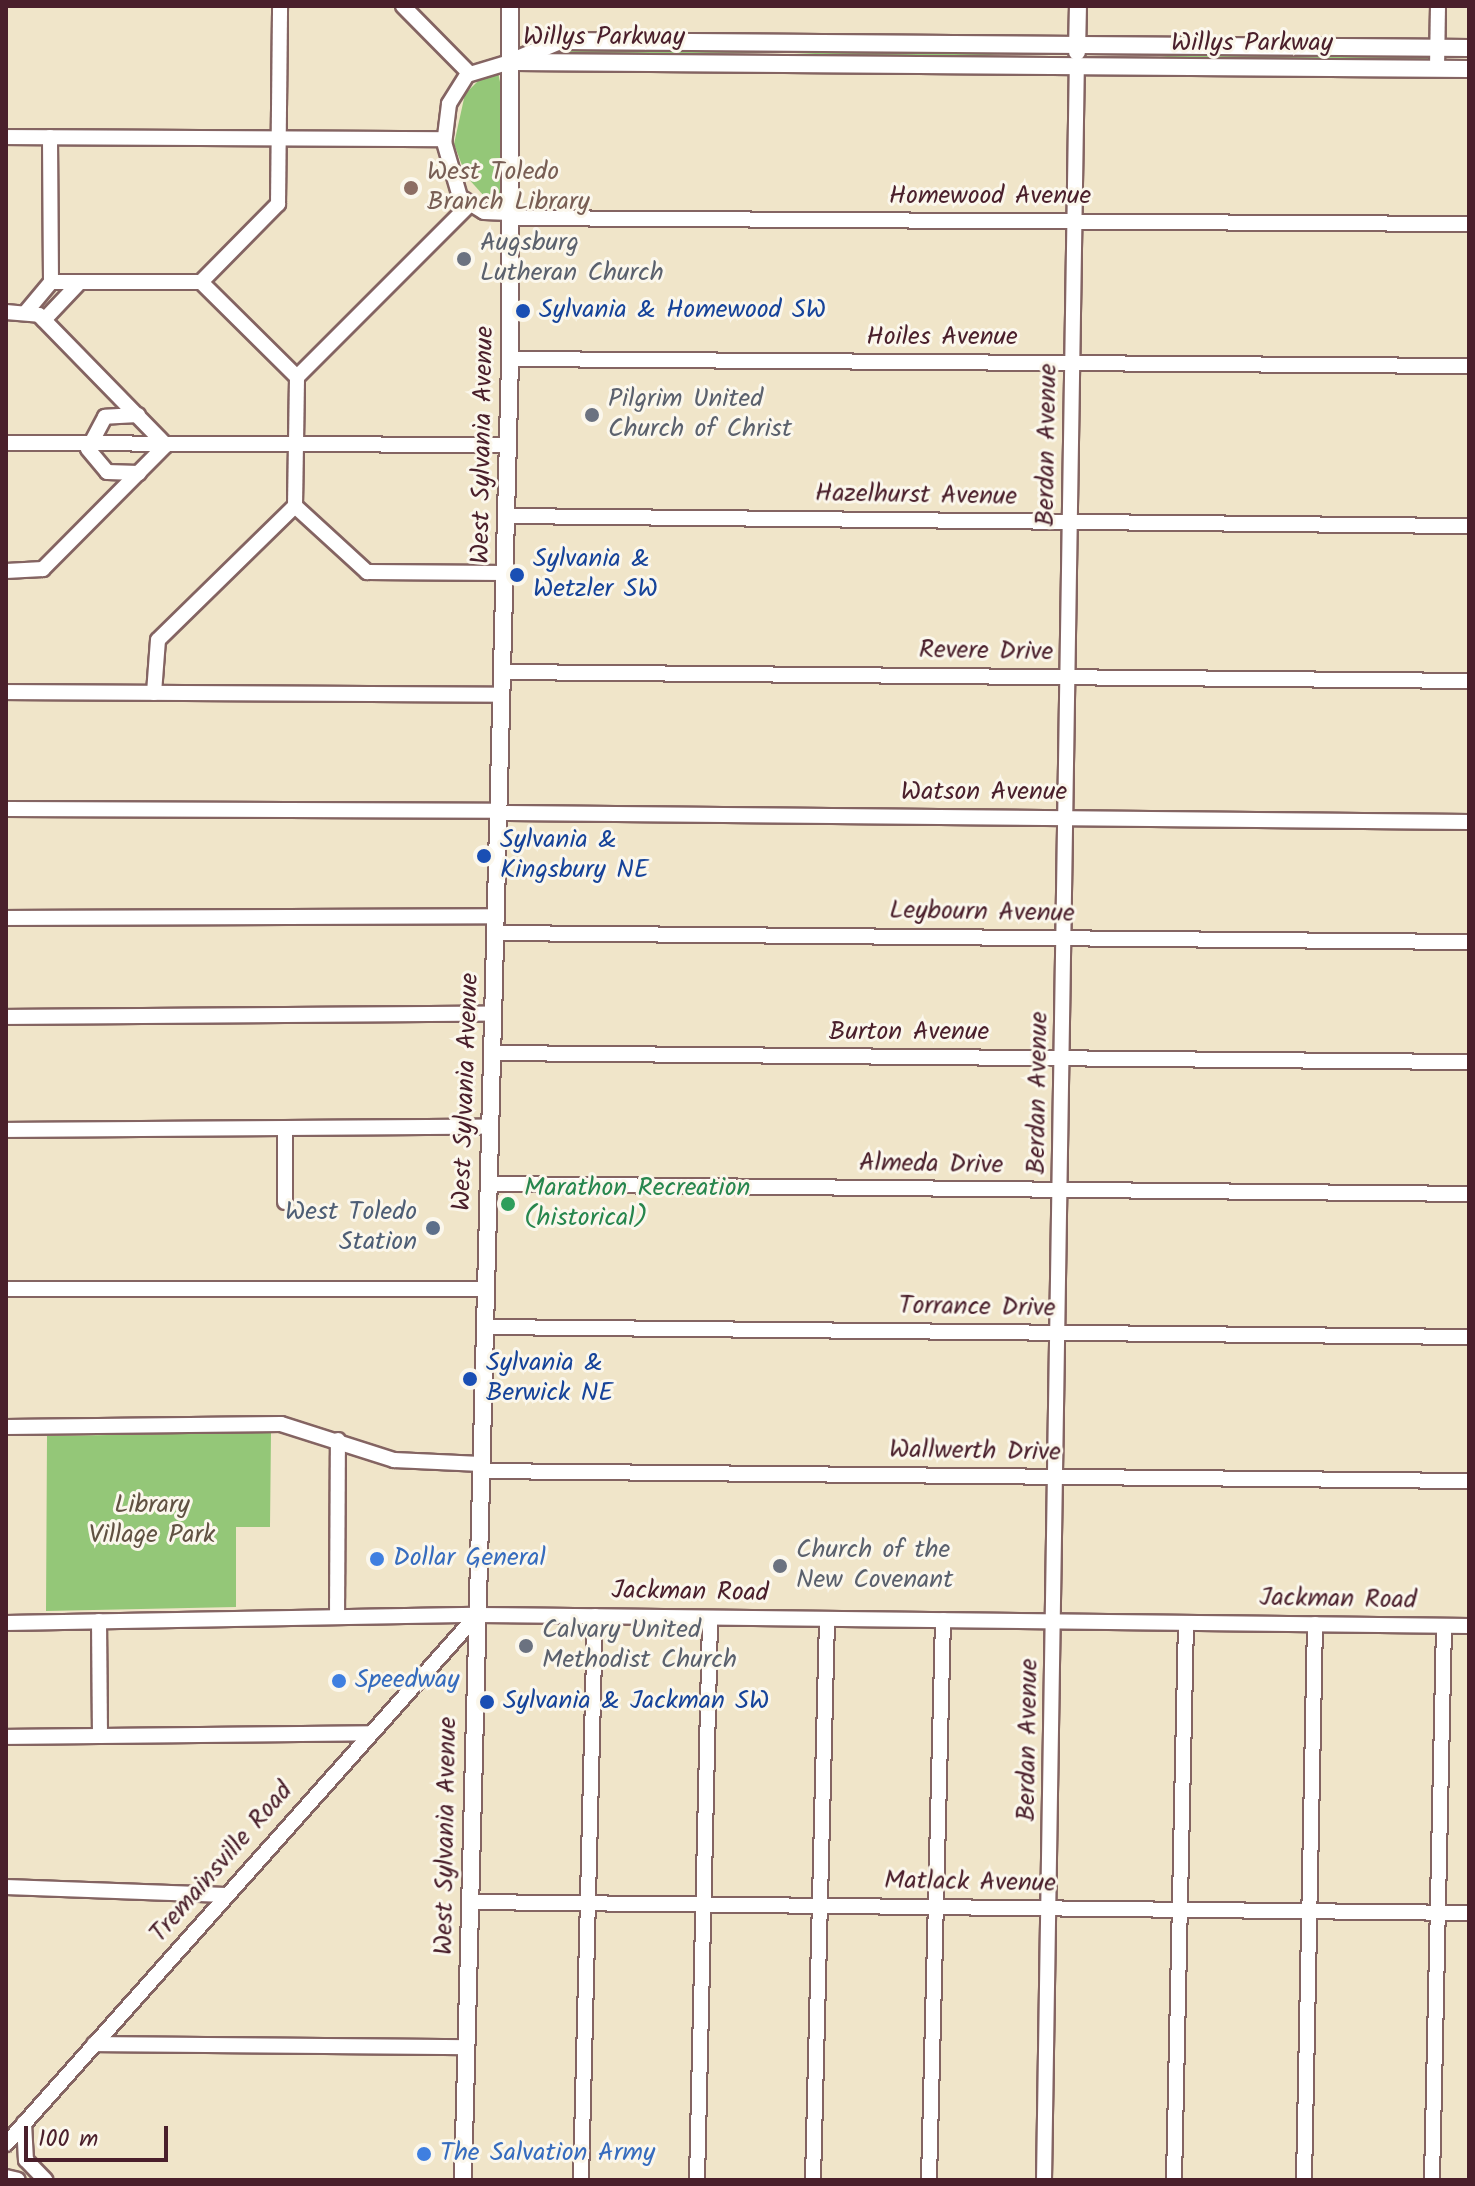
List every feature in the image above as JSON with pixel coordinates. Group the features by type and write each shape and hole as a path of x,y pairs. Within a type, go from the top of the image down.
{"main road":[{"name":"West Sylvania Avenue","path":"463,2180 507,516 510,6"},
{"name":"Berdan Avenue","path":"1077,67 1078,6"},
{"path":"510,40 560,41"},
{"name":"Willys Parkway","path":"510,62 560,41 1469,48"},
{"path":"790,43 790,64"},
{"path":"1028,44 1028,66"},
{"path":"1135,45 1135,67"},
{"name":"Willys Parkway","path":"510,62 1469,69"}],"street":[{"path":"51,282 201,282 276,207 280,6"},
{"path":"403,6 469,73"},
{"path":"1437,69 1438,6"},
{"path":"154,693 158,640 295,506 297,377 469,205 453,185 444,139 449,104 469,73 510,62"},
{"name":"Berdan Avenue","path":"1044,2180 1056,1621 1077,67"},
{"path":"6,137 444,139"},
{"path":"26,312 51,282 50,137"},
{"name":"Homewood Avenue","path":"469,205 510,216 1469,224"},
{"path":"201,282 297,377"},
{"path":"44,320 79,283"},
{"path":"6,312 26,312 44,320 166,445"},
{"name":"Hoiles Avenue","path":"510,359 1469,366"},
{"path":"88,444 105,417 138,415"},
{"path":"6,443 508,445"},
{"path":"88,444 107,472 139,473"},
{"path":"6,571 43,569 166,445"},
{"path":"295,506 367,572 505,573"},
{"name":"Hazelhurst Avenue","path":"507,516 1469,526"},
{"name":"Revere Drive","path":"502,672 1469,681"},
{"path":"6,692 501,695"},
{"name":"Watson Avenue","path":"6,809 1469,822"},
{"name":"Leybourn Avenue","path":"6,918 1065,938 1469,942"},
{"path":"6,1017 493,1014"},
{"name":"Burton Avenue","path":"492,1053 1469,1062"},
{"path":"6,1130 490,1127"},
{"path":"285,1129 285,1202"},
{"name":"Almeda Drive","path":"488,1184 1469,1194"},
{"path":"6,1289 486,1289"},
{"name":"Torrance Drive","path":"485,1327 1469,1337"},
{"name":"Wallwerth Drive","path":"6,1427 271,1423 338,1440 394,1460 481,1468 1469,1481"},
{"path":"337,1617 338,1440"},
{"name":"Jackman Road","path":"6,1623 477,1615 1469,1626"},
{"name":"Tremainsville Road","path":"6,2144 477,1615"},
{"path":"581,2180 595,1616"},
{"path":"697,2180 710,1618"},
{"path":"813,2180 827,1619"},
{"path":"929,2180 943,1620"},
{"path":"99,1621 100,1736"},
{"path":"1174,2180 1186,1623"},
{"path":"1304,2180 1315,1624"},
{"path":"1432,2180 1444,1626"},
{"path":"6,1737 369,1733"},
{"path":"6,1887 226,1895"},
{"name":"Matlack Avenue","path":"470,1902 1469,1913"},
{"path":"94,2044 466,2047"},
{"path":"24,2123 26,2160 45,2180"},
{"path":"6,2177 18,2180"}],"green space":[{"path":"552,47 784,49 785,53 531,54"},
{"path":"794,51 1019,52 943,60"},
{"path":"1209,51 1430,53 1432,61 1143,59"},
{"path":"487,72 498,72 500,82 501,201 493,206 466,176 454,144 465,94"},
{"name":"Library Village Park","path":"271,1433 270,1527 236,1527 236,1607 46,1611 47,1436"}],"place":[{"name":"West Toledo Branch Library","path":"411,188"},
{"name":"Augsburg Lutheran Church","path":"464,259"},
{"name":"Sylvania & Homewood SW","path":"523,311"},
{"name":"Pilgrim United Church of Christ","path":"592,415"},
{"name":"Sylvania & Wetzler SW","path":"517,575"},
{"name":"Sylvania & Kingsbury NE","path":"484,856"},
{"name":"Marathon Recreation (historical)","path":"508,1204"},
{"name":"West Toledo Station","path":"433,1228"},
{"name":"Sylvania & Berwick NE","path":"470,1379"},
{"name":"Dollar General","path":"377,1559"},
{"name":"Church of the New Covenant","path":"780,1566"},
{"name":"Calvary United Methodist Church","path":"526,1646"},
{"name":"Speedway","path":"339,1681"},
{"name":"Sylvania & Jackman SW","path":"487,1702"},
{"name":"The Salvation Army","path":"424,2154"}]}
